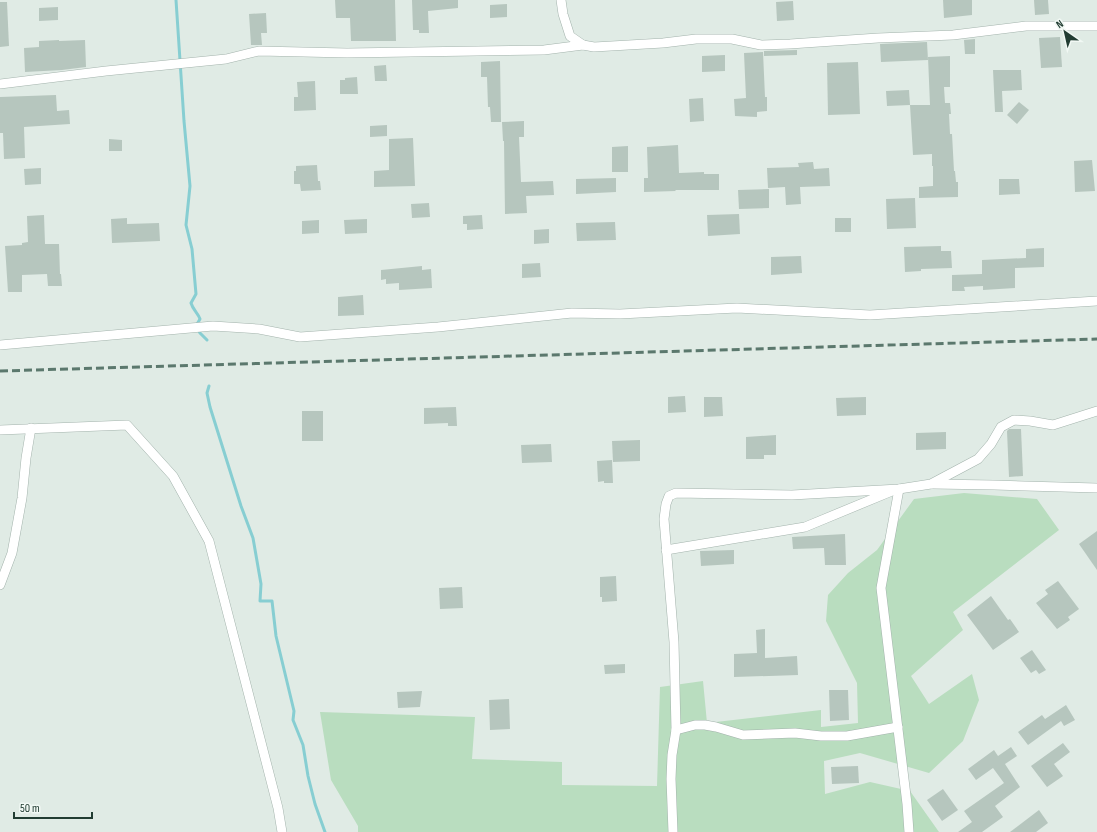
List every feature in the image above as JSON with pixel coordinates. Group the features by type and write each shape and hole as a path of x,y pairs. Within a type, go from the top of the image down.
{"street":[{"path":"561,0 563,14 570,36 583,45"},
{"path":"0,84 226,59 259,51 347,53 544,50 583,45 594,47 663,43 696,39 732,39 761,45 953,35 1026,26 1097,26"},
{"path":"0,345 213,326 259,329 300,337 438,327 572,313 620,314 737,308 870,315 1097,301"},
{"path":"931,484 978,458 991,444 1001,427 1014,420 1053,425 1097,411"},
{"path":"0,430 126,425 173,476 209,541 278,808 282,832"},
{"path":"0,585 12,553 22,498 31,428"},
{"path":"673,832 671,779 672,755 676,730 674,642 664,519 666,504 669,496 676,493 792,495 898,489 931,484 1097,488"},
{"path":"666,550 805,526 898,489"},
{"path":"898,489 882,588 909,832"},
{"path":"676,730 695,725 705,725 743,735 795,733 821,736 847,736 898,727"}],"green space":[{"path":"964,493 1037,499 1059,530 953,612 963,630 911,676 929,704 972,674 979,700 963,741 929,773 860,753 824,761 825,794 870,782 910,791 939,832 358,832 358,826 331,780 320,712 475,717 472,759 562,762 562,785 657,786 660,687 703,681 707,723 821,710 821,727 858,723 857,683 826,621 828,595 848,573 877,550 914,499"}],"building":[{"path":"335,0 395,0 396,41 351,41 350,18 336,18"},
{"path":"412,0 458,0 458,8 428,11 429,33 419,33 419,30 413,30"},
{"path":"943,0 972,0 972,15 944,18"},
{"path":"1034,0 1048,0 1049,14 1035,15"},
{"path":"793,1 794,20 777,21 776,2"},
{"path":"0,2 7,2 9,46 0,47"},
{"path":"507,4 507,17 490,18 490,5"},
{"path":"58,7 58,20 39,21 39,8"},
{"path":"266,13 267,33 261,33 262,45 251,45 249,14"},
{"path":"1060,37 1062,67 1041,68 1039,38"},
{"path":"975,39 975,54 965,54 964,40"},
{"path":"85,40 86,67 25,72 24,48 39,47 39,41"},
{"path":"927,42 928,60 881,62 880,44"},
{"path":"797,50 797,55 764,56 764,51"},
{"path":"763,52 767,111 757,112 757,117 735,116 734,99 746,98 744,53"},
{"path":"725,55 725,71 702,72 702,56"},
{"path":"950,56 950,87 944,87 945,103 950,103 950,134 952,134 954,171 956,182 958,182 958,197 919,198 919,187 933,186 932,154 913,155 910,105 930,105 928,57"},
{"path":"500,61 501,122 491,122 490,107 488,107 487,77 481,77 481,62"},
{"path":"858,62 860,114 828,115 827,63"},
{"path":"386,65 387,81 375,81 374,66"},
{"path":"993,70 1021,70 1022,90 1002,91 1003,112 995,112"},
{"path":"357,77 358,94 340,94 340,80"},
{"path":"315,81 316,110 294,111 294,97 298,97 297,82"},
{"path":"909,90 910,105 887,106 886,91"},
{"path":"56,95 57,111 69,110 70,124 24,127 25,158 4,159 3,133 0,133 0,97"},
{"path":"703,98 704,121 690,122 689,99"},
{"path":"1019,102 1029,110 1017,124 1007,115"},
{"path":"524,121 524,137 519,137 521,182 553,181 554,195 526,196 527,213 505,214 504,141 502,122"},
{"path":"387,125 387,136 370,137 370,126"},
{"path":"413,138 415,186 374,187 374,171 389,170 389,139"},
{"path":"109,139 122,140 122,151 109,151"},
{"path":"678,145 679,173 704,172 704,174 719,174 719,190 644,192 644,178 648,178 647,147"},
{"path":"628,146 628,172 612,172 612,147"},
{"path":"1092,160 1095,191 1075,192 1074,161"},
{"path":"813,162 814,169 829,168 830,186 800,187 801,204 786,205 785,187 768,188 767,168 799,167 798,163"},
{"path":"317,165 318,181 320,181 321,190 301,191 300,184 294,184 294,171 296,171 296,166"},
{"path":"41,168 41,184 25,185 24,169"},
{"path":"616,178 616,192 576,194 576,179"},
{"path":"999,179 1019,179 1020,194 999,195"},
{"path":"769,189 769,208 739,209 738,190"},
{"path":"915,198 916,228 887,229 886,199"},
{"path":"429,203 430,217 412,218 411,204"},
{"path":"739,214 740,234 708,236 707,215"},
{"path":"44,215 45,244 59,244 62,286 48,286 47,274 22,275 22,292 8,292 5,246 22,245 22,243 28,242 27,216"},
{"path":"482,215 483,229 467,230 467,224 463,224 463,216"},
{"path":"127,218 127,224 159,223 160,241 112,243 111,219"},
{"path":"835,218 851,218 851,232 835,232"},
{"path":"367,219 367,233 345,234 344,220"},
{"path":"319,220 319,233 302,234 302,221"},
{"path":"615,222 616,240 577,241 576,223"},
{"path":"549,229 549,243 534,244 534,230"},
{"path":"941,246 941,251 951,251 952,268 921,269 921,271 905,272 904,247"},
{"path":"1044,248 1044,267 1015,268 1015,288 983,290 983,286 964,287 965,291 952,291 952,275 982,274 982,260 1026,258 1026,249"},
{"path":"801,256 802,273 771,275 771,257"},
{"path":"540,263 541,277 522,278 522,264"},
{"path":"422,266 422,270 431,269 432,288 399,290 399,283 386,284 386,279 381,280 381,270"},
{"path":"363,295 364,315 338,316 338,297"},
{"path":"685,396 686,412 668,413 668,397"},
{"path":"704,397 722,397 723,416 704,417"},
{"path":"866,397 866,415 837,416 836,398"},
{"path":"456,407 457,426 448,426 448,423 424,424 424,408"},
{"path":"302,411 323,411 323,441 302,441"},
{"path":"1009,429 1021,429 1023,476 1009,477 1007,431"},
{"path":"946,432 946,449 916,450 916,433"},
{"path":"776,435 776,455 764,455 764,459 746,459 746,437"},
{"path":"640,440 640,461 613,462 612,441"},
{"path":"551,444 552,462 522,463 521,445"},
{"path":"612,460 613,483 604,483 604,481 598,482 597,461"},
{"path":"1097,531 1097,570 1079,544"},
{"path":"845,534 846,565 825,565 824,548 793,549 792,537"},
{"path":"734,550 734,564 701,566 700,551"},
{"path":"616,576 617,601 602,602 602,597 600,597 600,577"},
{"path":"1058,581 1079,609 1068,617 1070,620 1057,629 1036,603 1048,594 1045,590"},
{"path":"462,587 463,608 440,609 439,588"},
{"path":"991,596 1008,620 1010,619 1019,632 993,650 967,615"},
{"path":"765,629 765,658 797,656 798,675 734,677 734,654 757,653 756,630"},
{"path":"1032,650 1046,670 1039,674 1036,670 1031,673 1020,658"},
{"path":"625,664 625,673 605,674 604,665"},
{"path":"829,690 848,690 849,720 830,721"},
{"path":"422,691 420,707 398,708 397,692"},
{"path":"509,699 510,729 490,730 489,700"},
{"path":"1066,705 1075,720 1064,726 1061,721 1028,745 1018,732 1042,715 1045,719"},
{"path":"1063,743 1070,752 1054,764 1063,776 1047,787 1031,766"},
{"path":"1011,747 1017,756 1005,764 1020,787 995,806 1003,817 982,832 958,832 972,822 964,811 1004,783 993,768 976,780 968,769 994,750 998,756"},
{"path":"858,766 859,783 832,784 831,767"},
{"path":"943,789 958,810 942,821 927,800"},
{"path":"1039,810 1048,823 1036,832 1010,832"}],"waterway":[{"path":"176,0 190,186 186,225 192,249 196,294 191,303 200,319 196,326 207,340"},
{"path":"209,386 207,393 210,407 241,506 253,538 261,584 260,601 272,601 276,636 294,711 293,720 303,745 308,776 315,804 325,832"}],"railway":[{"path":"0,371 1097,339"}]}
